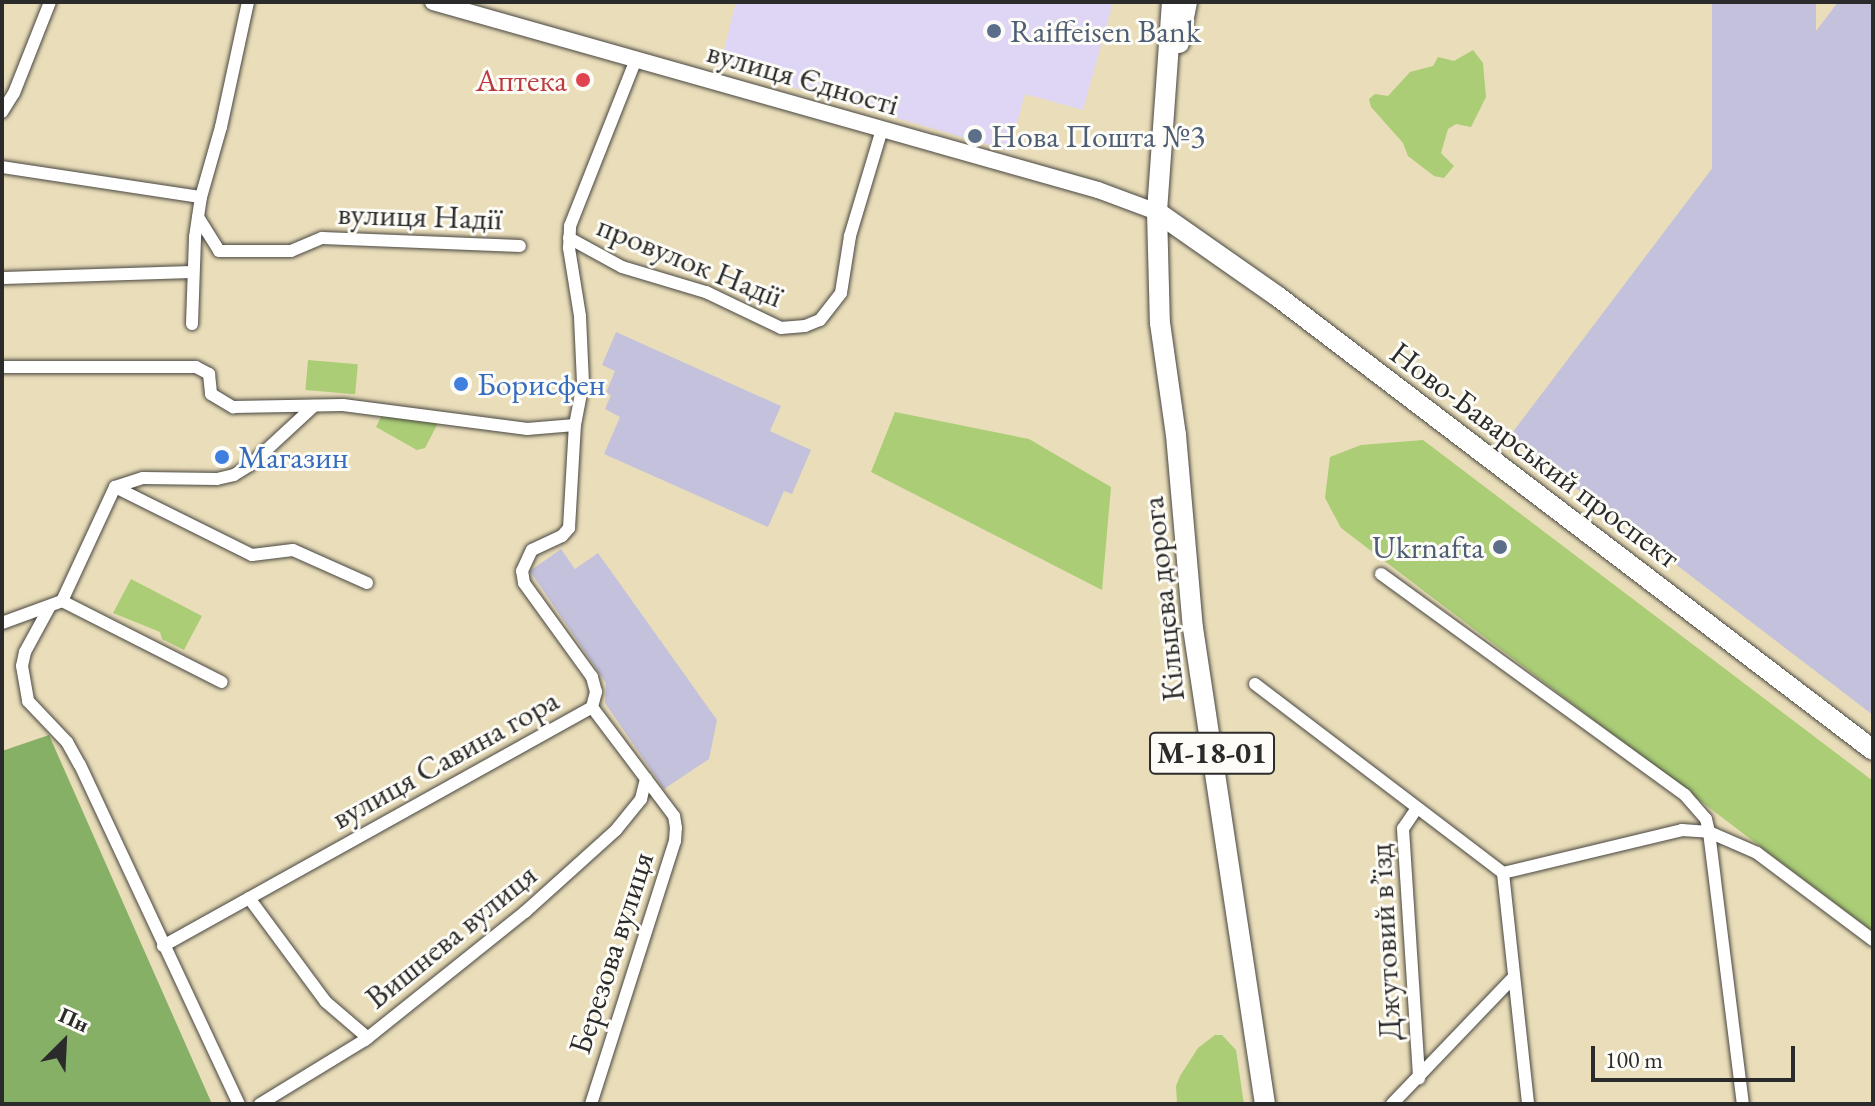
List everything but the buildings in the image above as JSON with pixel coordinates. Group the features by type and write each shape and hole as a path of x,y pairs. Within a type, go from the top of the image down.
{"main road":[{"name":"Кільцева дорога","path":"1172,2 1169,86 1157,212 1160,323 1176,435 1193,628 1265,1104"},
{"name":"Кільцева дорога","path":"1169,86 1187,2"},
{"name":"Ново-Баварський проспект","path":"1157,212 1277,296 1873,750"}],"street":[{"path":"2,112 14,93 50,2"},
{"path":"192,324 193,272 201,197 221,127 248,2"},
{"name":"вулиця Єдності","path":"433,2 1098,190 1157,212"},
{"name":"вулиця Савина гора","path":"163,946 592,707 596,692 592,677 524,583 522,571 532,550 562,536 569,528 575,425 583,383 580,316 569,238 574,214 614,123 636,59"},
{"name":"провулок Надії","path":"569,238 622,267 676,281 792,330 820,320 841,293 850,236 882,129"},
{"path":"2,167 201,197"},
{"name":"вулиця Надії","path":"198,217 219,251 291,251 322,238 520,246"},
{"path":"2,278 193,272"},
{"path":"2,367 196,367 209,374 211,394 224,404 343,405 527,429 575,425"},
{"path":"2,623 62,601 115,487 143,478 217,479 234,475 250,465 314,406"},
{"path":"115,487 252,555 293,550 367,583"},
{"path":"1381,574 1685,795 1706,819 1743,1104"},
{"path":"62,601 222,682"},
{"path":"49,608 25,652 22,666 28,701 67,742 80,765 239,1104"},
{"path":"1255,684 1503,873 1512,979 1528,1104"},
{"path":"592,707 646,779"},
{"name":"Березова вулиця","path":"591,1104 675,841 674,816 646,779"},
{"name":"Вишнева вулиця","path":"260,1104 368,1038 525,912 616,830 641,799 646,779"},
{"name":"Джутовий в’їзд","path":"1417,808 1403,829 1419,1078"},
{"path":"1503,873 1682,830 1709,832 1757,853 1873,940"},
{"path":"249,898 326,1002 368,1038"},
{"path":"1392,1104 1512,979"}],"shaded area":[{"path":"736,2 1113,2 1083,110 1025,94 1009,151 720,66"},
{"path":"1712,2 1816,2 1816,478 1712,478"},
{"path":"1838,2 1873,2 1873,715 1509,437"},
{"path":"616,332 781,406 770,431 811,450 792,494 784,491 768,527 604,454 620,417 605,409 611,395 606,393 615,371 602,365"},
{"path":"561,549 575,569 598,553 717,720 709,759 664,789 605,703 606,683 530,571"}],"green space":[{"path":"1473,50 1483,63 1486,97 1471,127 1456,124 1448,129 1441,153 1454,166 1444,178 1434,176 1408,156 1403,143 1371,107 1369,99 1375,94 1388,96 1410,72 1433,66 1438,57 1454,61"},
{"path":"308,360 358,364 355,394 305,390"},
{"path":"895,412 1029,439 1111,487 1102,590 871,472"},
{"path":"382,415 438,423 425,448 417,450 376,427"},
{"path":"1423,440 1873,781 1873,932 1341,528 1325,498 1330,457 1361,445"},
{"path":"131,579 202,616 184,650 162,639 160,632 113,613"},
{"path":"49,735 212,1104 2,1104 2,751"},
{"path":"1215,1035 1222,1035 1236,1050 1244,1104 1177,1104 1176,1086 1180,1076 1198,1048"}],"place":[{"name":"Raiffeisen Bank","path":"994,31"},
{"name":"Аптека","path":"583,80"},
{"name":"Нова Пошта №3","path":"975,136"},
{"name":"Борисфен","path":"461,384"},
{"name":"Магазин","path":"222,457"},
{"name":"Ukrnafta","path":"1500,547"}]}
